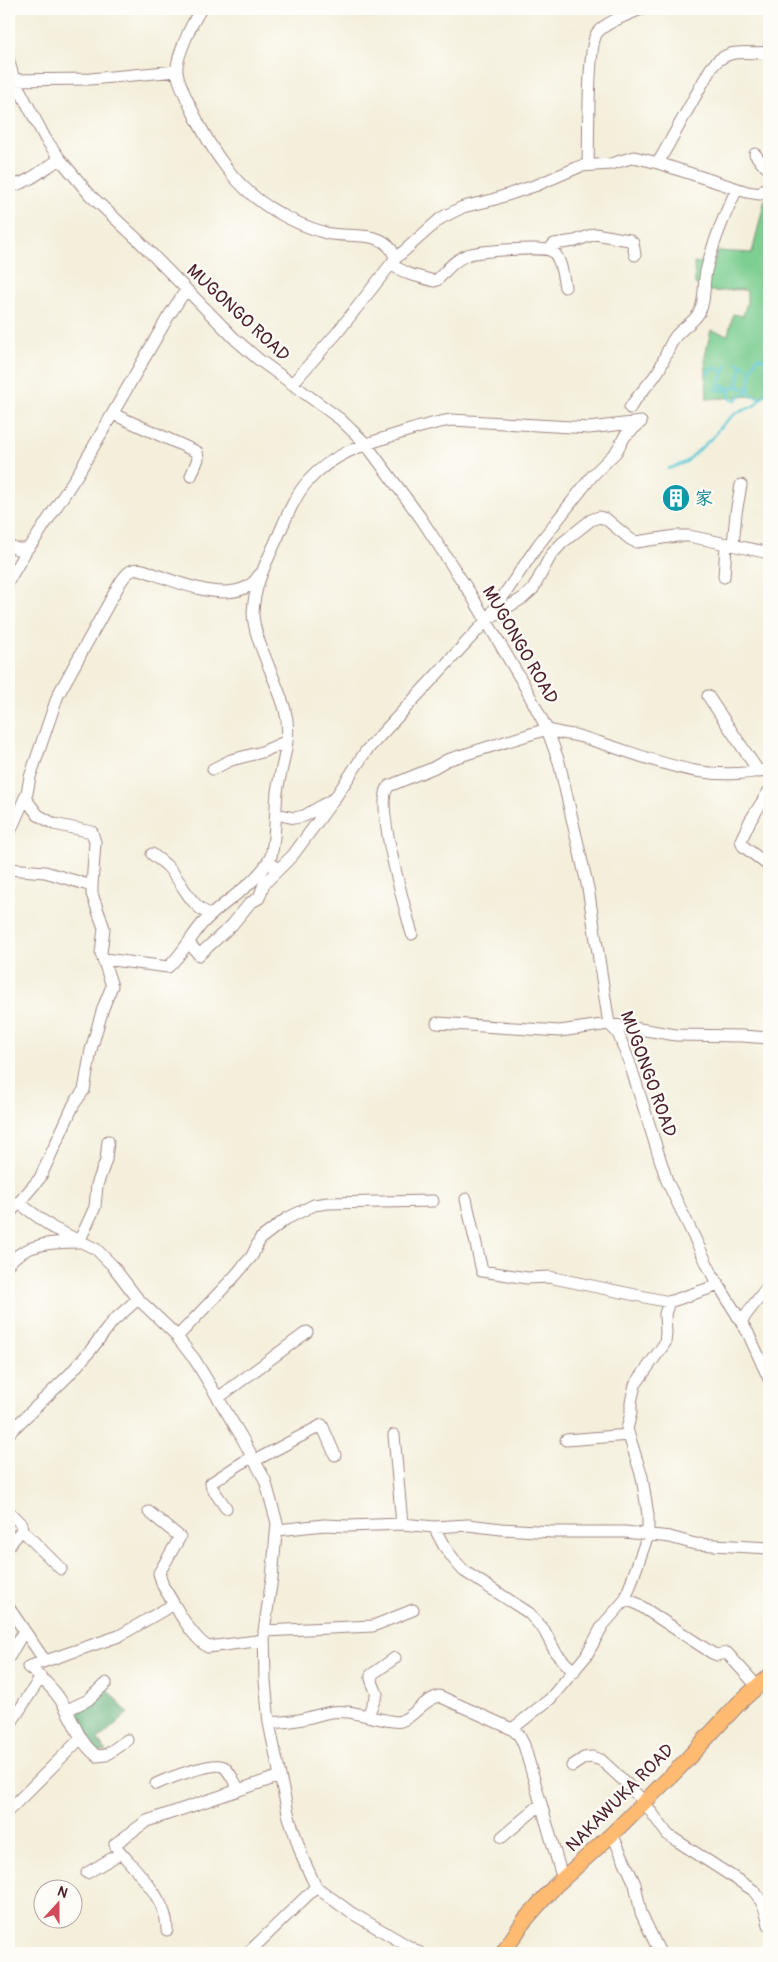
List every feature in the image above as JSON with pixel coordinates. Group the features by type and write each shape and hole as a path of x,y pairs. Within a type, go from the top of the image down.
{"main road":[{"name":"NAKAWUKA ROAD","path":"503,1953 524,1921 563,1880 644,1802 738,1703 769,1676"}],"street":[{"path":"201,9 188,34 177,71 187,98 206,135 221,161 244,189 271,209 313,228 334,235 374,237 391,249 393,262 409,274 434,282 454,262 467,255 514,250 549,250 557,258 565,287"},
{"path":"588,164 591,58 596,34 604,27 641,9"},
{"path":"658,163 711,68 718,59 735,53 769,52"},
{"name":"MUGONGO ROAD","path":"9,62 11,80 31,114 60,159 90,195 235,338 292,384 340,419 365,443 420,517 487,620 547,729 563,776 588,888 609,1024 618,1033 627,1057 667,1181 769,1379"},
{"path":"11,80 90,79 177,71"},
{"path":"755,154 769,169"},
{"path":"292,384 337,333 393,262 426,230 450,212 475,202 492,200 537,185 588,164 611,164 634,157 737,189 760,194 769,185"},
{"path":"9,186 23,182 60,159"},
{"path":"630,408 637,395 651,383 675,337 699,312 703,300 705,273 714,243 737,189"},
{"path":"549,250 554,244 575,241 595,234 629,240 632,243 635,255"},
{"path":"10,575 59,504 168,317 186,290"},
{"path":"113,414 197,452 198,459 191,476"},
{"path":"9,834 25,798 58,695 120,582 128,572 138,569 143,570 200,589 221,592 244,588 254,583 294,502 307,483 321,468 338,456 365,443 431,423 452,420 589,428 641,422 625,436 616,452 592,476 538,544 487,620 432,677 412,702 366,751 293,856 264,884 259,898 250,903 232,925 199,955 189,943"},
{"path":"724,577 740,485"},
{"path":"487,620 524,598 533,589 552,555 562,543 591,520 599,517 606,519 636,542 689,536 769,553"},
{"path":"9,546 27,550"},
{"path":"104,959 168,967 177,960 201,925 252,881 268,862 274,846 278,791 287,741 287,723 285,708 257,634 253,615 254,596 261,571"},
{"path":"708,696 764,770"},
{"path":"412,934 394,867 386,820 385,792 387,788 447,760 547,729 557,734 573,734 642,758 702,773 718,774 764,770"},
{"path":"213,769 231,760 262,752 287,741"},
{"path":"769,791 750,821 741,840 743,846 769,866"},
{"path":"9,1214 12,1202 40,1178 74,1104 84,1090 91,1050 102,1008 112,986 101,953 103,925 95,906 92,886 95,842 92,832 54,824 38,816 25,798"},
{"path":"275,833 299,817 335,798"},
{"path":"276,814 299,817 313,829"},
{"path":"152,854 168,866 188,896 204,912 211,915"},
{"path":"268,862 279,869"},
{"path":"9,869 45,872 92,886"},
{"path":"437,1023 560,1031 609,1024 676,1036 769,1038"},
{"path":"79,1242 95,1207 97,1185 106,1160 108,1141"},
{"path":"466,1199 482,1271 527,1278 549,1276 669,1302 719,1285"},
{"path":"176,1337 234,1277 252,1256 260,1239 286,1219 314,1205 328,1203 433,1201"},
{"path":"12,1202 23,1206 53,1228 96,1249 102,1254 138,1299 176,1337 195,1360 265,1480 278,1530 264,1636 269,1723 289,1817 302,1859 316,1887 350,1912 420,1953"},
{"path":"49,1243 53,1228"},
{"path":"9,1263 20,1253 49,1243 79,1242"},
{"path":"741,1322 769,1285"},
{"path":"53,1384 84,1353 123,1306 138,1299"},
{"path":"9,1433 69,1375 113,1321 138,1299"},
{"path":"512,1729 550,1699 574,1672 586,1656 603,1625 625,1600 648,1535 646,1497 642,1477 627,1429 634,1385 665,1343 665,1314 669,1302"},
{"path":"218,1398 307,1332"},
{"path":"226,1508 212,1488 211,1483 252,1459 322,1425 335,1456"},
{"path":"394,1435 402,1524"},
{"path":"566,1440 628,1435"},
{"path":"9,1512 21,1524 22,1530 62,1569"},
{"path":"149,1512 180,1537 159,1573 162,1586 183,1620 208,1647 264,1636 373,1626 413,1610"},
{"path":"278,1530 324,1524 348,1526 402,1524 434,1527 468,1525 554,1532 625,1532 670,1538 695,1544 769,1548"},
{"path":"434,1527 444,1546 464,1570 529,1613 544,1630 556,1653 574,1672"},
{"path":"9,1545 22,1530"},
{"path":"625,1600 636,1603 712,1653 724,1652 729,1655 758,1687"},
{"path":"28,1667 119,1636 174,1604"},
{"path":"9,1608 44,1661"},
{"path":"24,1631 9,1657 28,1667 41,1677 56,1693 67,1710 80,1739 94,1753 101,1756 106,1755 127,1740"},
{"path":"368,1715 377,1694 371,1675 395,1658"},
{"path":"9,1726 41,1677"},
{"path":"67,1710 88,1700 106,1683"},
{"path":"269,1723 304,1719 322,1712 334,1711 368,1715 396,1722 401,1721 424,1703 439,1696 512,1729 519,1735 524,1745 563,1880"},
{"path":"9,1810 80,1739"},
{"path":"572,1766 584,1758 599,1758 644,1802 668,1835 753,1890 760,1899 768,1917 769,1925"},
{"path":"156,1784 190,1770 219,1765 225,1768 239,1790"},
{"path":"168,1930 168,1920 157,1897 115,1844 147,1821 280,1776"},
{"path":"502,1836 540,1805"},
{"path":"612,1834 635,1884 641,1913 660,1953"},
{"path":"87,1873 121,1853"},
{"path":"248,1953 316,1887"}],"green space":[{"path":"765,199 769,200 769,397 768,395 707,399 705,356 711,330 728,335 733,314 743,316 747,302 747,291 711,291 695,284 694,263 714,261 718,251 752,253"},
{"path":"106,1688 128,1713 98,1740 107,1752 95,1752 70,1711"}],"waterway":[{"path":"769,352 766,364 769,375"},
{"path":"728,391 736,386 749,390 751,373 758,357 766,360"},
{"path":"737,362 751,369"},
{"path":"737,387 742,364"},
{"path":"727,365 719,385 731,389"},
{"path":"708,374 709,370 716,368 724,372"},
{"path":"714,389 728,391 730,399 735,401 739,396 748,393 759,398"},
{"path":"668,469 686,462 736,413 754,406 769,390"}],"place":[{"name":"家","path":"676,498"}]}
